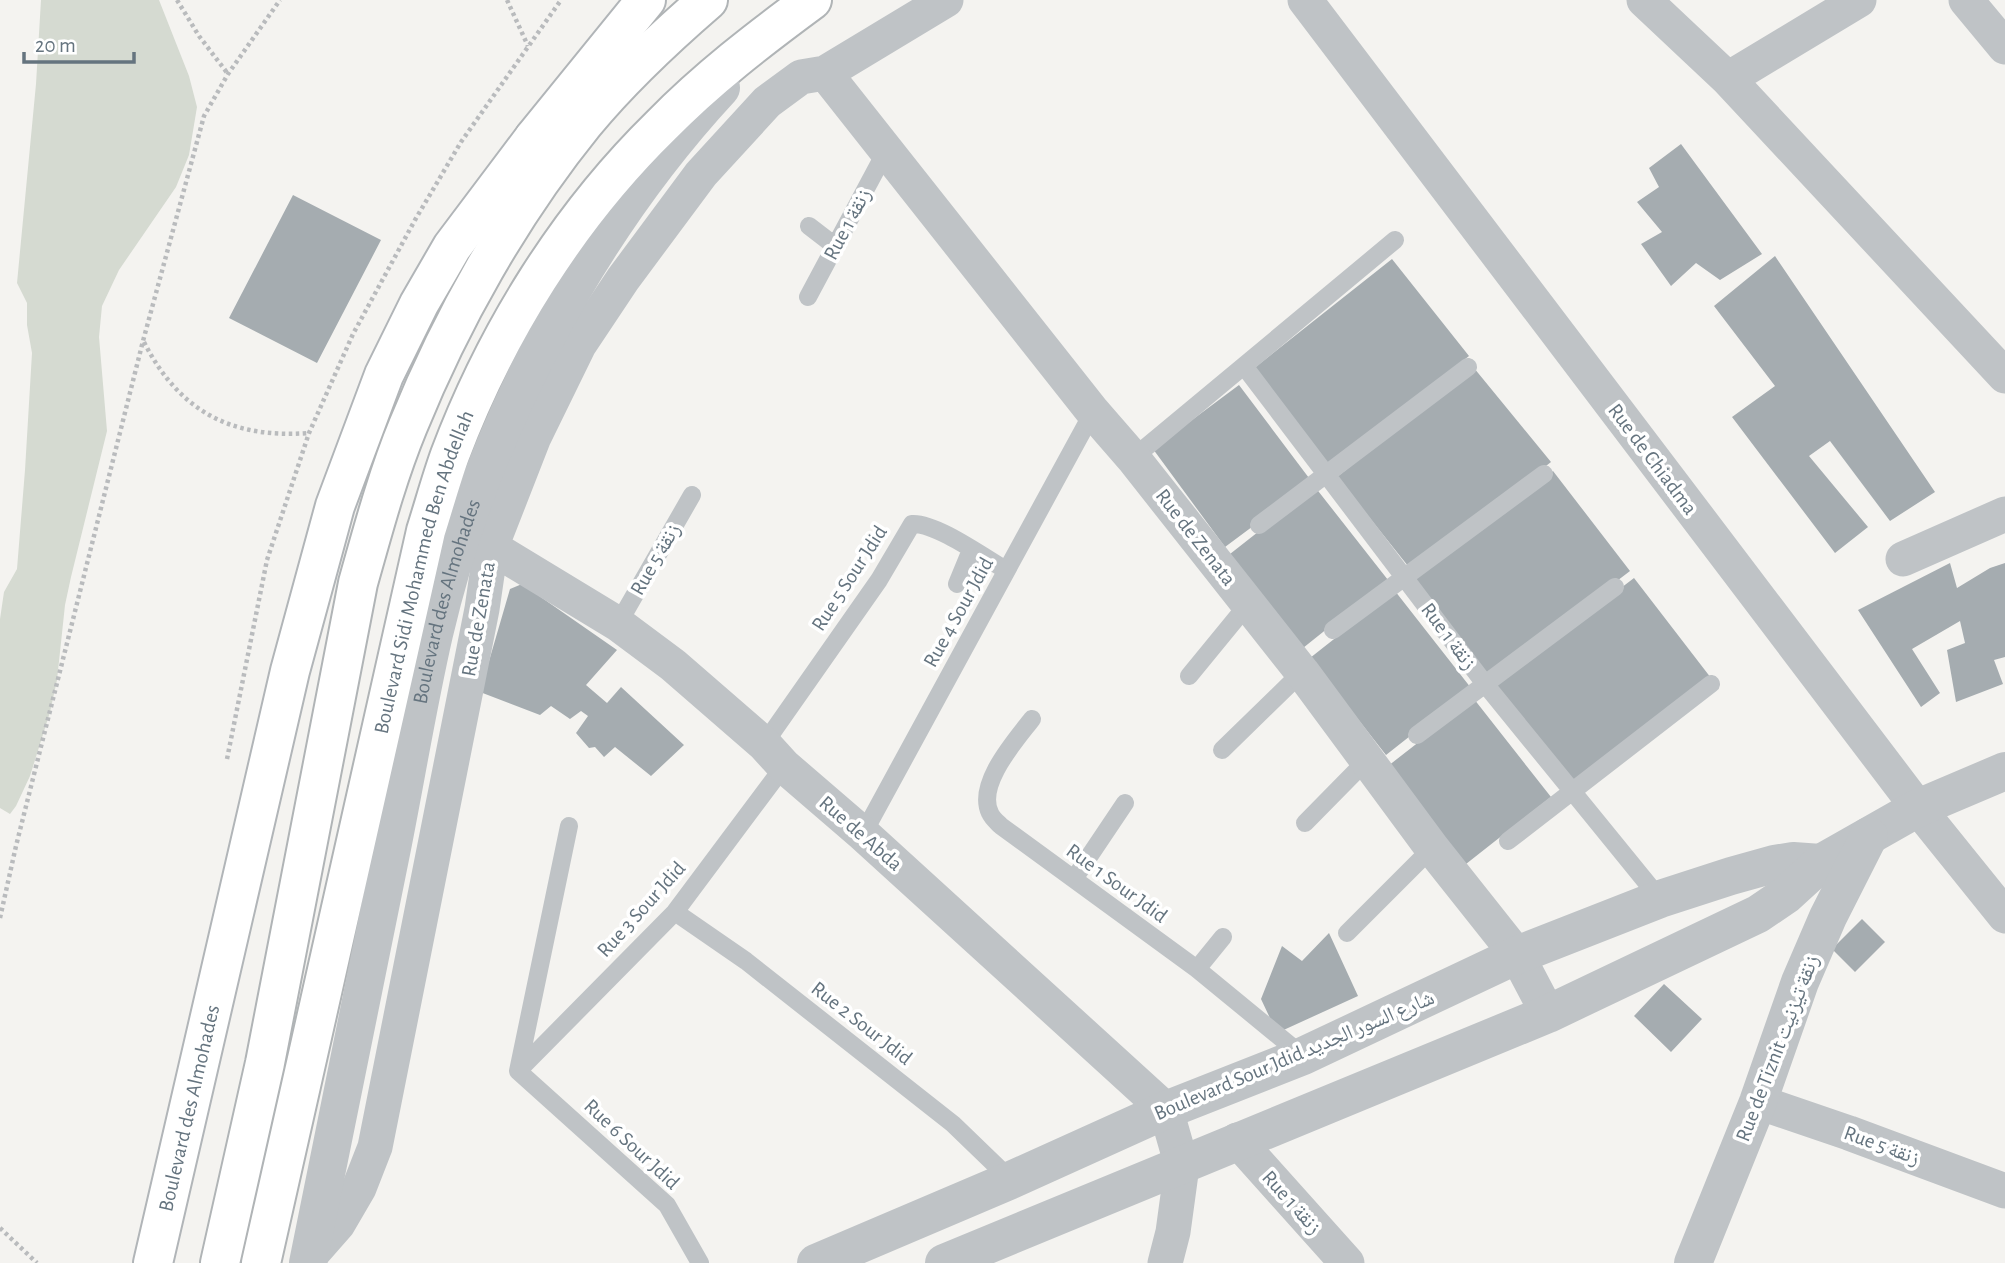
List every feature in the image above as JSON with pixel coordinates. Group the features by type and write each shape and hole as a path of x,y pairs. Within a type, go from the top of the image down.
{"main road":[{"path":"521,211 534,138 646,0"},
{"path":"220,1263 265,1063 358,583 380,505 407,428 440,353 478,281 521,211 584,124 653,48 708,0"},
{"name":"Boulevard Sidi Mohammed Ben Abdellah","path":"261,1263 426,531 450,456 480,383 517,313 559,247 607,185 660,126 698,90 812,0"},
{"name":"Boulevard des Almohades","path":"153,1263 290,671 334,506 384,375 419,304 452,247 534,138"}],"street":[{"name":"Rue de Zenata","path":"308,1260 338,1224 359,1188 375,1147 482,608 491,547 534,438 579,345 623,279 701,174 766,102 801,77 825,73 946,0"},
{"name":"Rue de Chiadma","path":"1305,0 1918,808 2005,916"},
{"path":"1644,0 1728,79 2005,376"},
{"path":"1728,79 1859,0"},
{"path":"1966,0 2005,47"},
{"name":"Boulevard des Almohades","path":"308,1260 434,633 468,520 511,410 564,305 620,215 700,111 780,24"},
{"name":"Rue de Zenata","path":"825,73 1302,672 1517,956 1548,1014"},
{"path":"1903,559 2005,514"},
{"name":"Rue de Abda","path":"491,547 618,624 673,665 1166,1110"},
{"path":"944,1263 1548,1014 1758,914 1786,895 1821,863 1918,808 2005,771"},
{"name":"Rue de Tiznit زنقة تيزنيت","path":"1693,1263 1758,1102 1800,982 1828,917 1869,836"},
{"name":"Boulevard Sour Jdid شارع السور الجديد","path":"816,1263 1012,1180 1166,1110 1303,1056 1517,956 1660,900 1774,864 1793,861 1821,863"},
{"name":"Rue 5 زنقة","path":"1758,1102 2005,1191"},
{"path":"1165,1263 1173,1232 1182,1166 1166,1110"},
{"name":"Rue 1 زنقة","path":"1237,1140 1347,1263"}],"lane":[{"name":"Rue 1 زنقة","path":"808,297 886,151"},
{"path":"809,226 835,246"},
{"path":"1133,458 1395,240"},
{"name":"Rue 1 زنقة","path":"1244,366 1485,684 1660,900"},
{"path":"1259,525 1468,367"},
{"name":"Rue 4 Sour Jdid","path":"863,834 1093,412"},
{"path":"1333,630 1544,474"},
{"name":"Rue 5 زنقة","path":"618,624 692,495"},
{"name":"Rue 5 Sour Jdid","path":"774,755 912,524 922,523 1006,570"},
{"path":"957,584 971,550"},
{"path":"1417,735 1615,587"},
{"path":"1189,676 1248,604"},
{"path":"1222,750 1302,672"},
{"path":"1508,841 1711,684"},
{"name":"Rue 1 Sour Jdid","path":"1032,719 1005,755 990,782 987,803 990,814 1001,826 1197,970 1303,1056"},
{"name":"Rue 3 Sour Jdid","path":"518,1071 675,912 774,755"},
{"path":"1305,823 1367,760"},
{"path":"1074,879 1125,803"},
{"path":"518,1071 569,826"},
{"path":"1347,933 1433,848"},
{"name":"Rue 2 Sour Jdid","path":"675,912 746,961 913,1092 953,1124 1012,1180"},
{"path":"1197,970 1223,937"},
{"name":"Rue 6 Sour Jdid","path":"518,1071 667,1205 700,1263"}],"path":[{"path":"177,0 228,74"},
{"path":"0,918 143,341 204,116 228,74 280,0"},
{"path":"507,0 528,46"},
{"path":"143,341 157,367 175,390 197,408 223,423 251,432 280,436 309,433"},
{"path":"0,1228 37,1263"}],"shaded area":[{"path":"41,0 159,0 189,76 197,107 189,155 176,187 119,270 102,306 99,337 107,431 65,605 57,680 50,712 30,776 10,814 0,808 0,619 4,592 17,569 25,470 32,353 27,325 27,303 17,283 36,84"}],"building":[{"path":"1681,144 1762,254 1720,280 1696,263 1671,286 1641,244 1662,232 1637,202 1659,187 1649,168"},
{"path":"293,195 381,240 317,363 229,318"},
{"path":"1775,256 1935,492 1890,521 1830,441 1809,456 1868,527 1835,553 1732,417 1775,386 1714,306"},
{"path":"1392,259 1469,356 1330,466 1253,369"},
{"path":"1474,368 1551,462 1412,571 1337,477"},
{"path":"1239,385 1312,482 1225,547 1153,449"},
{"path":"1553,471 1630,571 1490,678 1414,579"},
{"path":"1315,487 1388,580 1303,648 1230,554"},
{"path":"1950,563 1957,588 1990,568 2005,563 2005,657 1994,660 2003,684 1956,702 1947,650 1965,643 1960,621 1912,649 1940,693 1921,707 1858,610"},
{"path":"1634,578 1711,678 1572,784 1495,684"},
{"path":"522,584 617,650 586,685 607,703 621,687 684,745 651,776 615,747 604,757 595,747 589,748 576,733 588,716 581,711 570,719 551,706 540,715 480,692 510,589"},
{"path":"1395,591 1471,688 1386,755 1310,658"},
{"path":"1474,699 1551,797 1466,864 1388,766"},
{"path":"1862,919 1885,942 1855,972 1832,949"},
{"path":"1329,933 1358,996 1277,1033 1261,999 1282,946 1302,961"},
{"path":"1664,984 1702,1019 1671,1052 1634,1016"}]}
